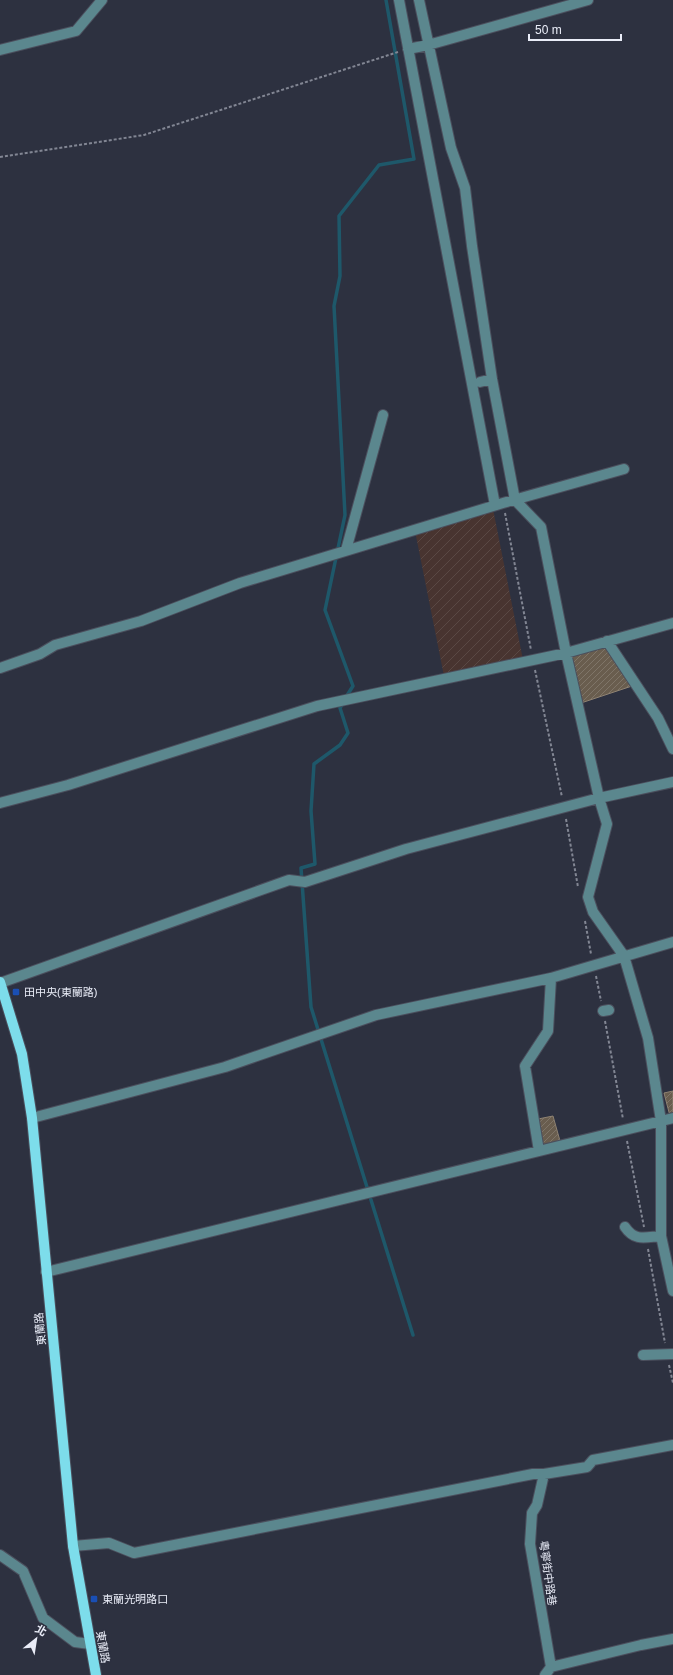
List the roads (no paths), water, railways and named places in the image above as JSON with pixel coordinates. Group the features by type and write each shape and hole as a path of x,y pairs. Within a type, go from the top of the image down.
{"main road":[{"name":"東蘭路","path":"0,982 22,1054 32,1118 73,1546 96,1675"}],"street":[{"path":"0,50 76,31 102,0"},
{"path":"399,0 495,505"},
{"path":"419,0 451,148 465,188 492,380 515,500 541,527 566,653 599,798 607,824 588,897 592,912 624,956 648,1038 661,1121 661,1236 673,1291"},
{"path":"408,49 428,45 588,0"},
{"path":"480,382 492,380"},
{"path":"346,550 383,415"},
{"path":"0,668 40,654 55,645 142,621 240,583 495,505 624,469"},
{"path":"0,803 68,785 317,706 566,653 673,623"},
{"path":"607,641 658,718 673,749"},
{"path":"0,982 289,880 305,882 406,848 599,798 673,782"},
{"path":"32,1118 225,1067 376,1016 552,978 673,942"},
{"path":"539,1152 525,1066 548,1031 552,978"},
{"path":"46,1272 673,1118"},
{"path":"625,1227 630,1234 637,1238 661,1236"},
{"path":"643,1355 670,1354"},
{"path":"73,1546 108,1543 134,1553 533,1474 544,1474 587,1467 593,1460 673,1445"},
{"name":"粵寧街中路巷","path":"544,1474 537,1505 532,1514 530,1544 548,1671"},
{"path":"0,1555 23,1572 43,1618 75,1642 90,1644"},
{"path":"548,1671 641,1645 673,1639"}],"waterway":[{"path":"346,697 353,686 325,610 345,515 334,306 340,276 339,216 379,165 414,159 386,0"},
{"path":"343,703 340,708 348,733 340,745 314,764 311,811 315,864 301,868 311,1007 413,1335"}],"place":[{"name":"田中央(東蘭路)","path":"16,992"},
{"name":"東蘭光明路口","path":"94,1599"}]}
